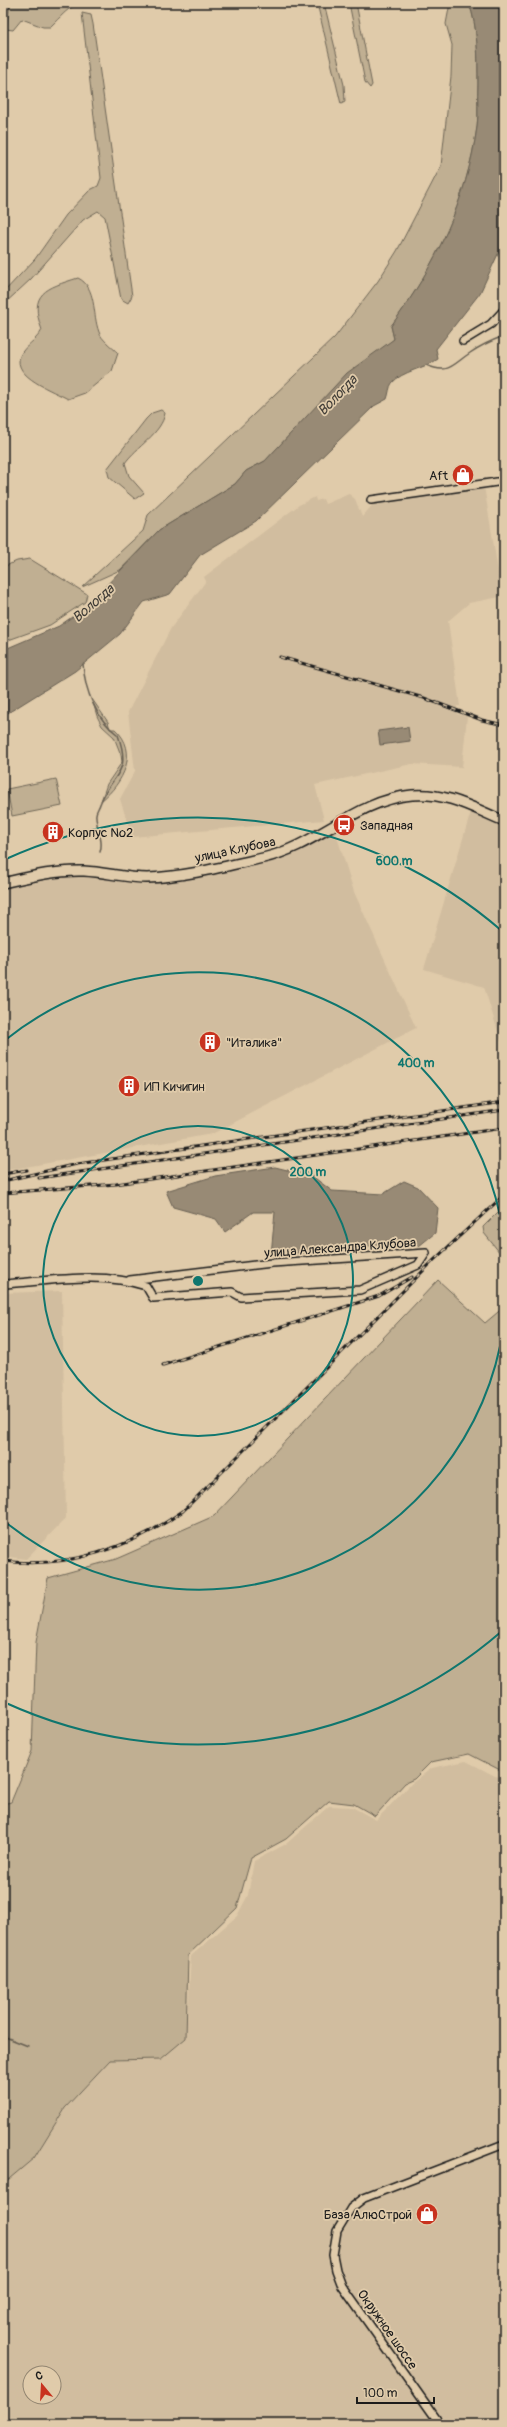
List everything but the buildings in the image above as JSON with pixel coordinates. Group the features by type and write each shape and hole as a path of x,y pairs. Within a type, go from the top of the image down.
{"main road":[{"name":"улица Клубова","path":"3,883 38,875 77,871 131,877 158,877 263,858 300,845 368,805 402,796 427,794 446,796 504,821"}],"street":[{"path":"463,341 490,324 504,310"},
{"path":"371,500 504,481"},
{"name":"улица Александра Клубова","path":"3,1284 108,1277 130,1280 146,1286 154,1298 232,1292 241,1298 360,1290 418,1265 426,1253 272,1263 130,1280"},
{"name":"Окружное шоссе","path":"440,2424 342,2286 333,2255 334,2242 342,2220 364,2198 504,2144"}],"shaded area":[{"path":"10,3 102,3 102,6 83,5 72,7 50,27 43,27 22,19 13,30 6,29"},
{"path":"317,3 324,3 344,85 345,102 341,104"},
{"path":"349,3 356,3 372,85 370,88 365,82"},
{"path":"450,3 469,3 474,22 478,63 477,127 466,181 447,232 422,280 391,326 394,339 297,427 265,461 246,471 235,484 159,530 120,570 82,587 143,531 148,515 335,337 378,281 397,251 441,166 451,76 452,45 446,24"},
{"path":"82,13 91,15 93,24 132,296 128,303 121,299 105,217 98,211 83,220 31,279 3,305 3,293 35,259 66,215 90,190 98,186 101,178"},
{"path":"78,278 84,282 91,294 100,335 118,353 112,371 85,393 68,399 28,377 19,364 22,352 40,334 42,330 38,318 37,308 39,300 43,294 57,285"},
{"path":"161,410 165,413 159,427 125,463 129,476 144,493 135,499 109,477 107,469 146,419 152,413"},
{"path":"484,486 500,583 500,597 469,603 448,621 460,706 457,706 457,714 467,716 462,767 412,764 315,785 324,820 132,837 120,799 135,771 128,712 171,628 206,581 204,577 299,505 315,497 316,501 323,499 325,504 349,494 355,499 362,517 374,503"},
{"path":"30,559 87,594 85,602 50,625 3,642 3,567 17,561"},
{"path":"92,699 108,722 110,729 115,729 122,738 126,747 127,757 126,767 122,776 109,794 101,801 107,784 122,762 114,737 102,726 97,716"},
{"path":"56,779 62,806 12,816 7,789"},
{"path":"472,808 504,823 504,1051 484,987 424,969"},
{"path":"335,830 354,892 416,1028 212,1134 3,1171 3,889 63,877 91,876 146,882 267,861 289,855"},
{"path":"504,1206 504,1258 484,1233 483,1227"},
{"path":"438,1280 485,1323 504,1307 504,1772 469,1754 431,1762 414,1779 405,1783 375,1816 354,1804 329,1801 286,1839 251,1858 237,1908 188,1955 186,2038 161,2059 110,2060 65,2108 34,2158 3,2184 3,1804 11,1802 32,1751 36,1642 48,1578 116,1559 214,1516"},
{"path":"62,1291 66,1518 26,1559 3,1556 3,1293"},
{"path":"466,1761 495,1776 504,1778 504,2424 3,2424 3,2184 34,2158 65,2108 110,2060 161,2059 186,2038 191,1956 237,1916 248,1895 254,1861 286,1844 329,1806 352,1807 376,1820 412,1783 432,1768"}],"water":[{"name":"Вологда","path":"469,3 504,3 504,241 480,293 436,349 438,359 396,379 391,385 387,399 374,406 256,521 200,555 170,594 144,602 120,634 75,671 3,716 3,650 59,626 85,608 159,530 235,484 246,471 265,461 347,373 394,339 391,326 407,304 435,256 447,232 466,181 478,122 477,43"},
{"path":"408,727 410,741 380,745 378,731"},
{"path":"275,1167 312,1176 332,1191 383,1194 404,1181 418,1187 438,1208 435,1233 419,1246 391,1240 358,1249 271,1255 275,1212 253,1212 225,1232 216,1219 173,1207 166,1191 215,1176"}],"waterway":[{"path":"426,365 434,368 445,369 454,365 478,348 504,336"},
{"path":"83,664 86,684 93,704 104,721 118,735 123,758 122,766 105,793 96,813 101,843 100,852"},
{"path":"3,2036 28,2046"}],"railway":[{"path":"280,657 424,698 482,720 504,725"},
{"path":"3,1181 77,1164 504,1102"},
{"path":"39,1178 504,1110"},
{"path":"3,1193 116,1184 504,1128"},
{"path":"3,1174 27,1170"},
{"path":"3,1561 27,1563 51,1562 98,1553 142,1536 183,1511 434,1260 504,1195"},
{"path":"163,1365 379,1296 412,1277"}],"place":[{"name":"Aft","path":"463,475"},
{"name":"Западная","path":"344,825"},
{"name":"Корпус №2","path":"53,832"},
{"name":"\"Италика\"","path":"210,1042"},
{"name":"ИП Кичигин","path":"129,1086"},
{"name":"База АлюСтрой","path":"427,2214"}]}
